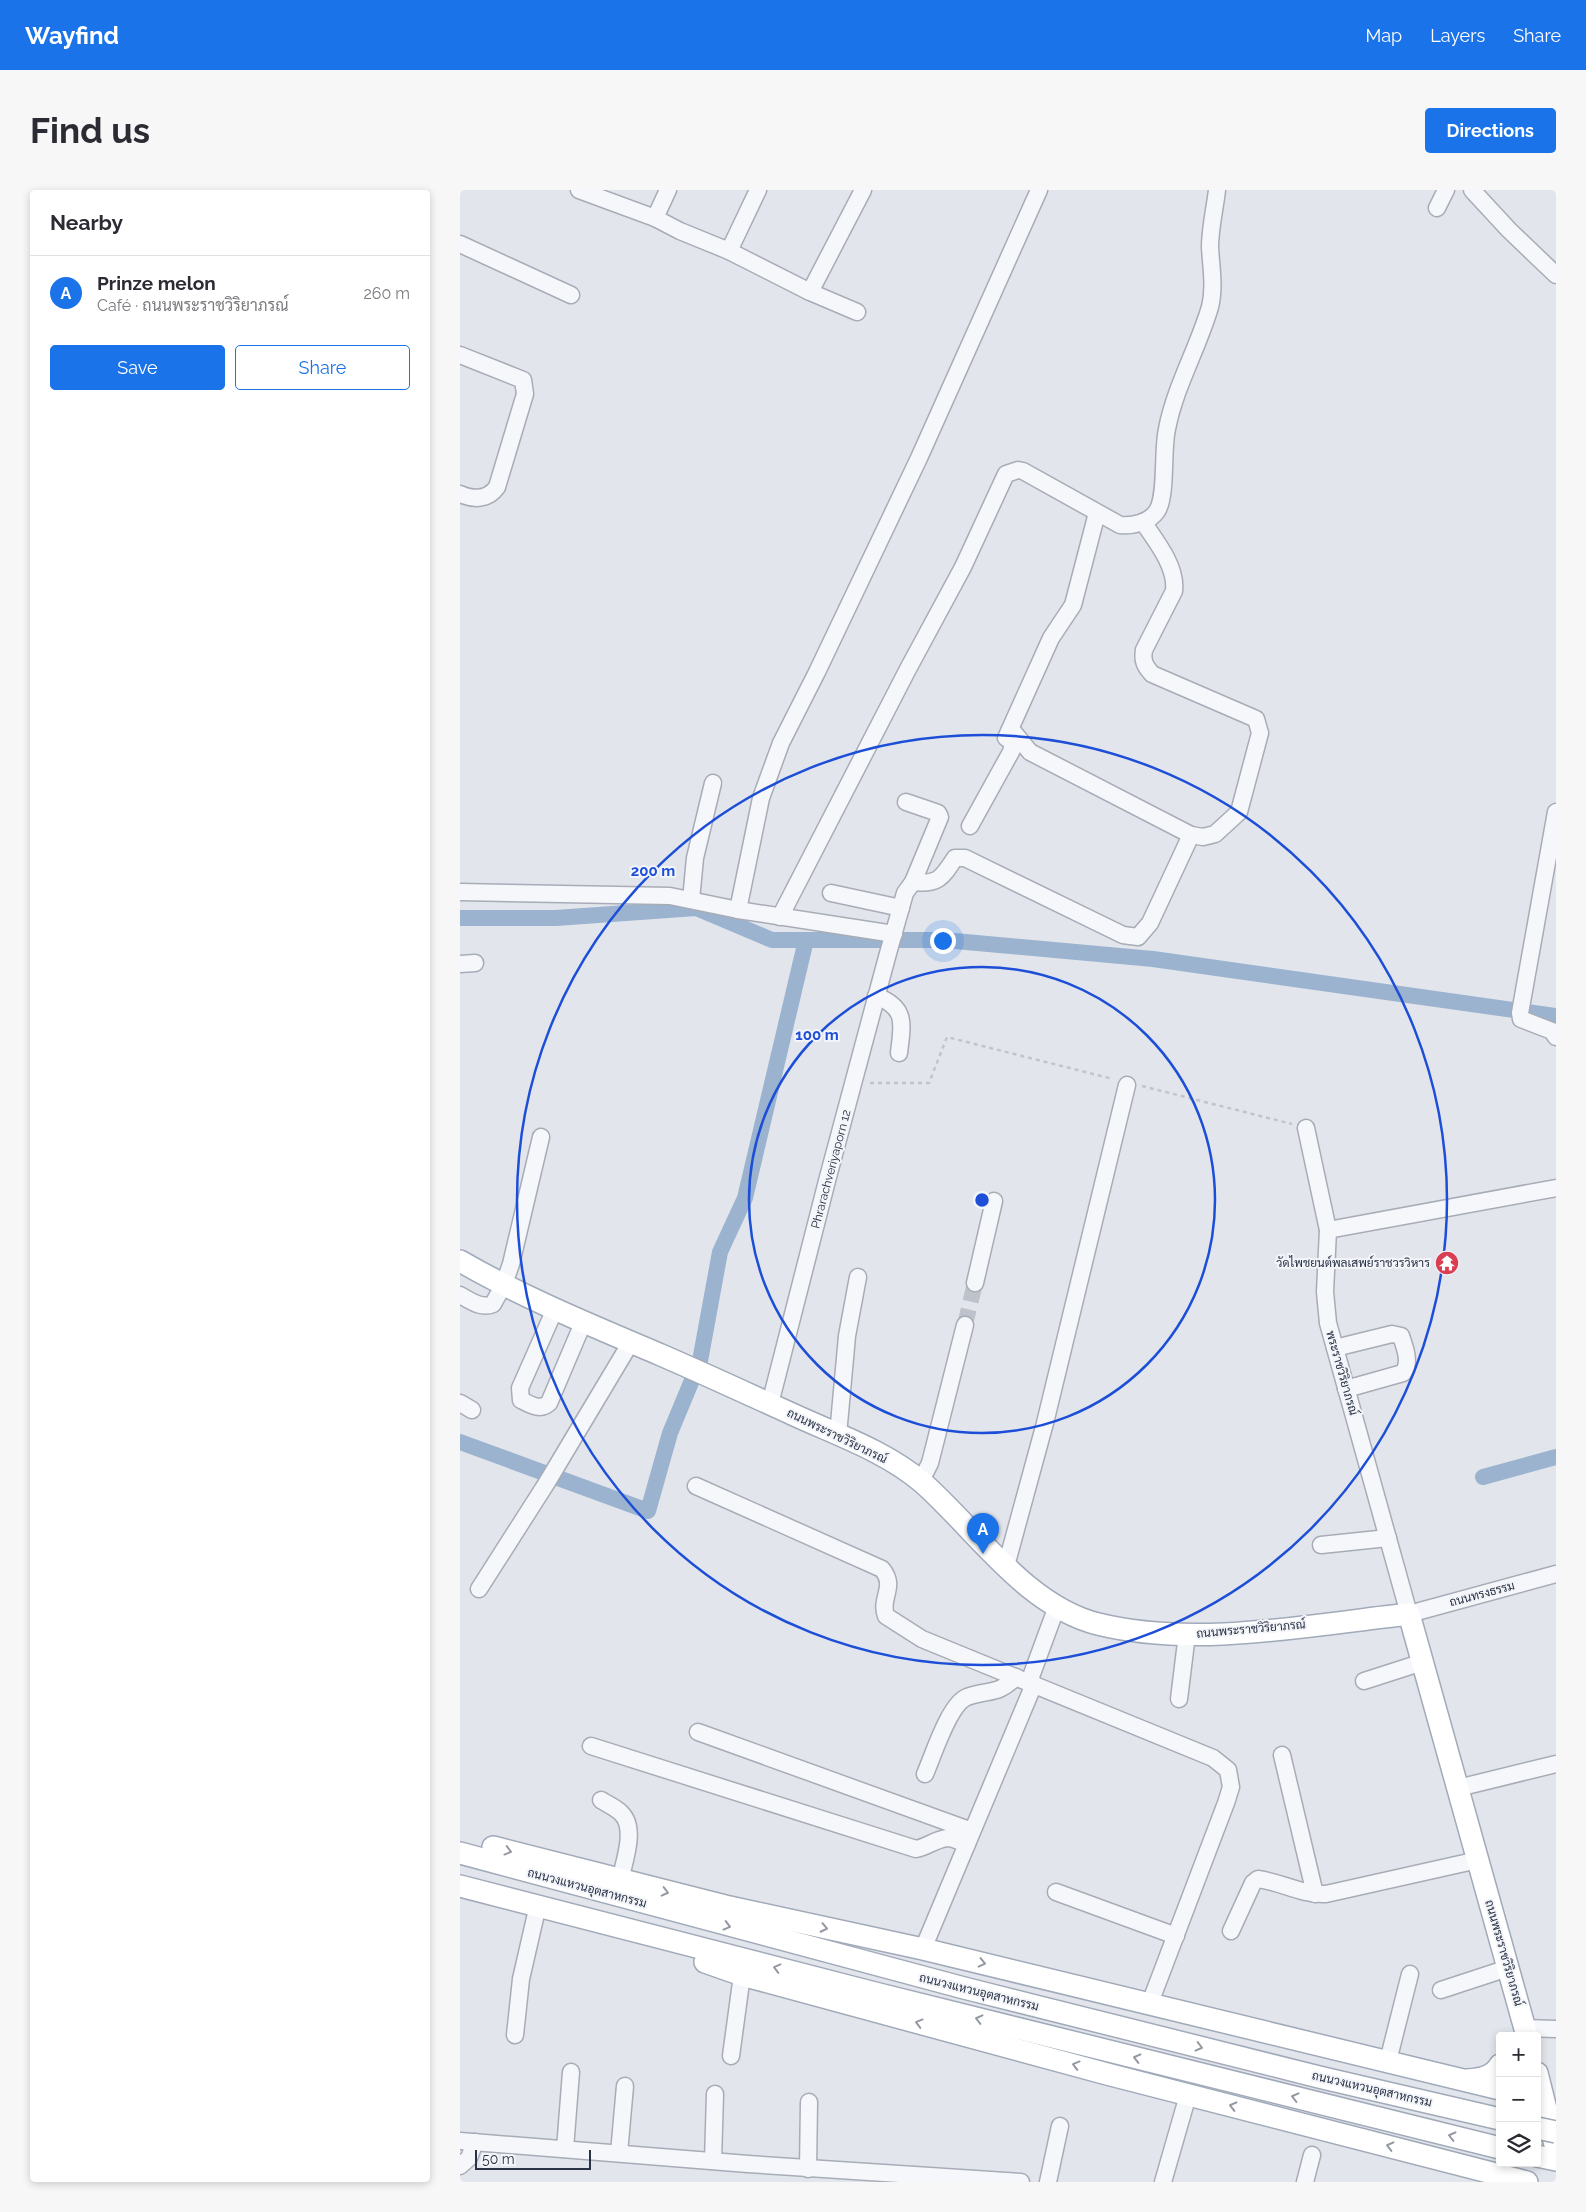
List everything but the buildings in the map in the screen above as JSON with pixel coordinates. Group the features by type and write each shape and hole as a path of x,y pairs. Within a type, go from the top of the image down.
{"main road":[{"name":"ถนนพระราชวิริยาภรณ์","path":"460,1261 583,1323 678,1362 876,1453 921,1481 1026,1585 1056,1606 1096,1623 1141,1631 1227,1634 1409,1614 1508,1968 1517,2002 1521,2032"},
{"name":"ถนนวงแหวนอุตสาหกรรม","path":"460,1844 489,1846 620,1881 923,1949 1496,2088"},
{"name":"ถนนวงแหวนอุตสาหกรรม","path":"460,1853 880,1966 1323,2078 1496,2118"},
{"name":"ถนนวงแหวนอุตสาหกรรม","path":"460,1886 875,1994 1496,2147"},
{"name":"ถนนวงแหวนอุตสาหกรรม","path":"547,1908 742,1975 1188,2095 1527,2182"},
{"path":"1467,2080 1483,2079 1496,2071"},
{"path":"1541,2098 1556,2149"},
{"path":"1541,2129 1556,2132"},
{"path":"1541,2157 1556,2160"},
{"path":"1438,2158 1499,2171 1516,2170 1519,2167"}],"street":[{"path":"579,190 655,218 680,231 729,251 810,292 857,312"},
{"path":"655,218 668,190"},
{"path":"729,251 758,190"},
{"path":"810,292 863,190"},
{"path":"738,910 761,798 781,743 919,458 1039,190"},
{"path":"780,917 908,668 963,567 1006,474 1018,470 1023,471 1086,504 1096,513 1120,525 1132,526 1143,522 1157,512 1163,498 1163,446 1169,417 1210,306 1213,272 1210,246 1217,190"},
{"path":"1436,208 1446,190"},
{"path":"1472,190 1508,230 1556,275"},
{"path":"460,244 571,295"},
{"path":"460,355 523,380 525,394 497,487 490,496 484,498 478,499 460,494"},
{"path":"969,821 1052,638 1073,605 1096,513"},
{"path":"1011,729 1030,752 1191,835 1203,837 1215,834 1240,812 1260,733 1256,719 1152,674 1145,665 1143,659 1144,650 1174,591 1175,580 1160,547 1143,522"},
{"path":"691,900 695,858 713,783"},
{"name":"Phrarachveriyaporn 12","path":"770,1404 853,1083 905,893 913,882 940,817 938,814 906,802"},
{"path":"1556,812 1521,1019 1552,1031 1556,1037"},
{"path":"913,882 928,884 940,879 955,858 965,858 1123,935 1138,937 1150,922 1191,835"},
{"path":"460,892 643,894 691,900 738,910 893,936"},
{"path":"831,894 901,908"},
{"path":"876,996 891,1001 898,1010 902,1024 899,1053"},
{"path":"1006,1566 1045,1423 1130,1084"},
{"name":"พระราชวิริยาภรณ์","path":"1306,1128 1328,1230 1325,1292 1328,1322 1409,1614"},
{"path":"460,1295 481,1306 486,1306 493,1304 504,1284 511,1264 541,1137"},
{"path":"1328,1230 1556,1188"},
{"path":"975,1283 994,1200"},
{"path":"838,1435 847,1336 858,1278"},
{"path":"555,1309 520,1388 521,1400 538,1408 544,1407 549,1403 583,1323"},
{"path":"921,1481 930,1463 965,1325"},
{"path":"1335,1348 1392,1334 1401,1336 1407,1353 1407,1368 1403,1373 1346,1389"},
{"path":"479,1589 563,1457 631,1342"},
{"path":"696,1486 882,1569 887,1575 889,1584 884,1611 890,1619 922,1638 1213,1758 1228,1770 1231,1787 1226,1803 1150,2004"},
{"path":"1321,1545 1388,1538"},
{"name":"ถนนทรงธรรม","path":"1409,1614 1556,1574"},
{"path":"923,1949 969,1837 1026,1681 1056,1606"},
{"path":"1179,1699 1187,1634"},
{"path":"1364,1681 1423,1662"},
{"path":"925,1774 954,1708 966,1698 1026,1681"},
{"path":"698,1732 969,1837"},
{"path":"591,1746 916,1848 927,1847 948,1838 969,1837"},
{"path":"1282,1755 1315,1894"},
{"path":"1458,1788 1556,1764"},
{"path":"601,1800 620,1812 627,1821 628,1838 620,1881"},
{"path":"1231,1931 1253,1882 1258,1879 1290,1889 1315,1894 1478,1860"},
{"path":"1056,1892 1176,1936"},
{"path":"515,2035 521,1979 547,1908"},
{"path":"1441,1990 1508,1968"},
{"path":"1388,2061 1410,1974"},
{"path":"731,2056 742,1975"},
{"path":"1530,2032 1556,2029"},
{"path":"564,2149 570,2072"},
{"path":"619,2153 625,2086"},
{"path":"713,2161 715,2094"},
{"path":"1163,2182 1188,2095"},
{"path":"808,2169 809,2102"},
{"path":"1048,2182 1060,2126"},
{"path":"460,2166 469,2158 467,2142 808,2169 826,2176 1021,2182"},
{"path":"1305,2182 1312,2155"}],"path":[{"path":"853,1083 929,1083 947,1037 1306,1128"}],"waterway":[{"path":"460,918 556,918 696,908 772,940 944,940 1153,959 1556,1016"},
{"path":"460,1442 648,1511 670,1433 700,1361 720,1252 745,1198 806,940"},
{"path":"1483,1477 1556,1457"}],"tunnel":[{"path":"965,1325 975,1283"}],"place":[{"name":"วัดไพชยนต์พลเสพย์ราชวรวิหาร","path":"1447,1263"},
{"name":"Prinze melon","path":"983,1554"}]}
